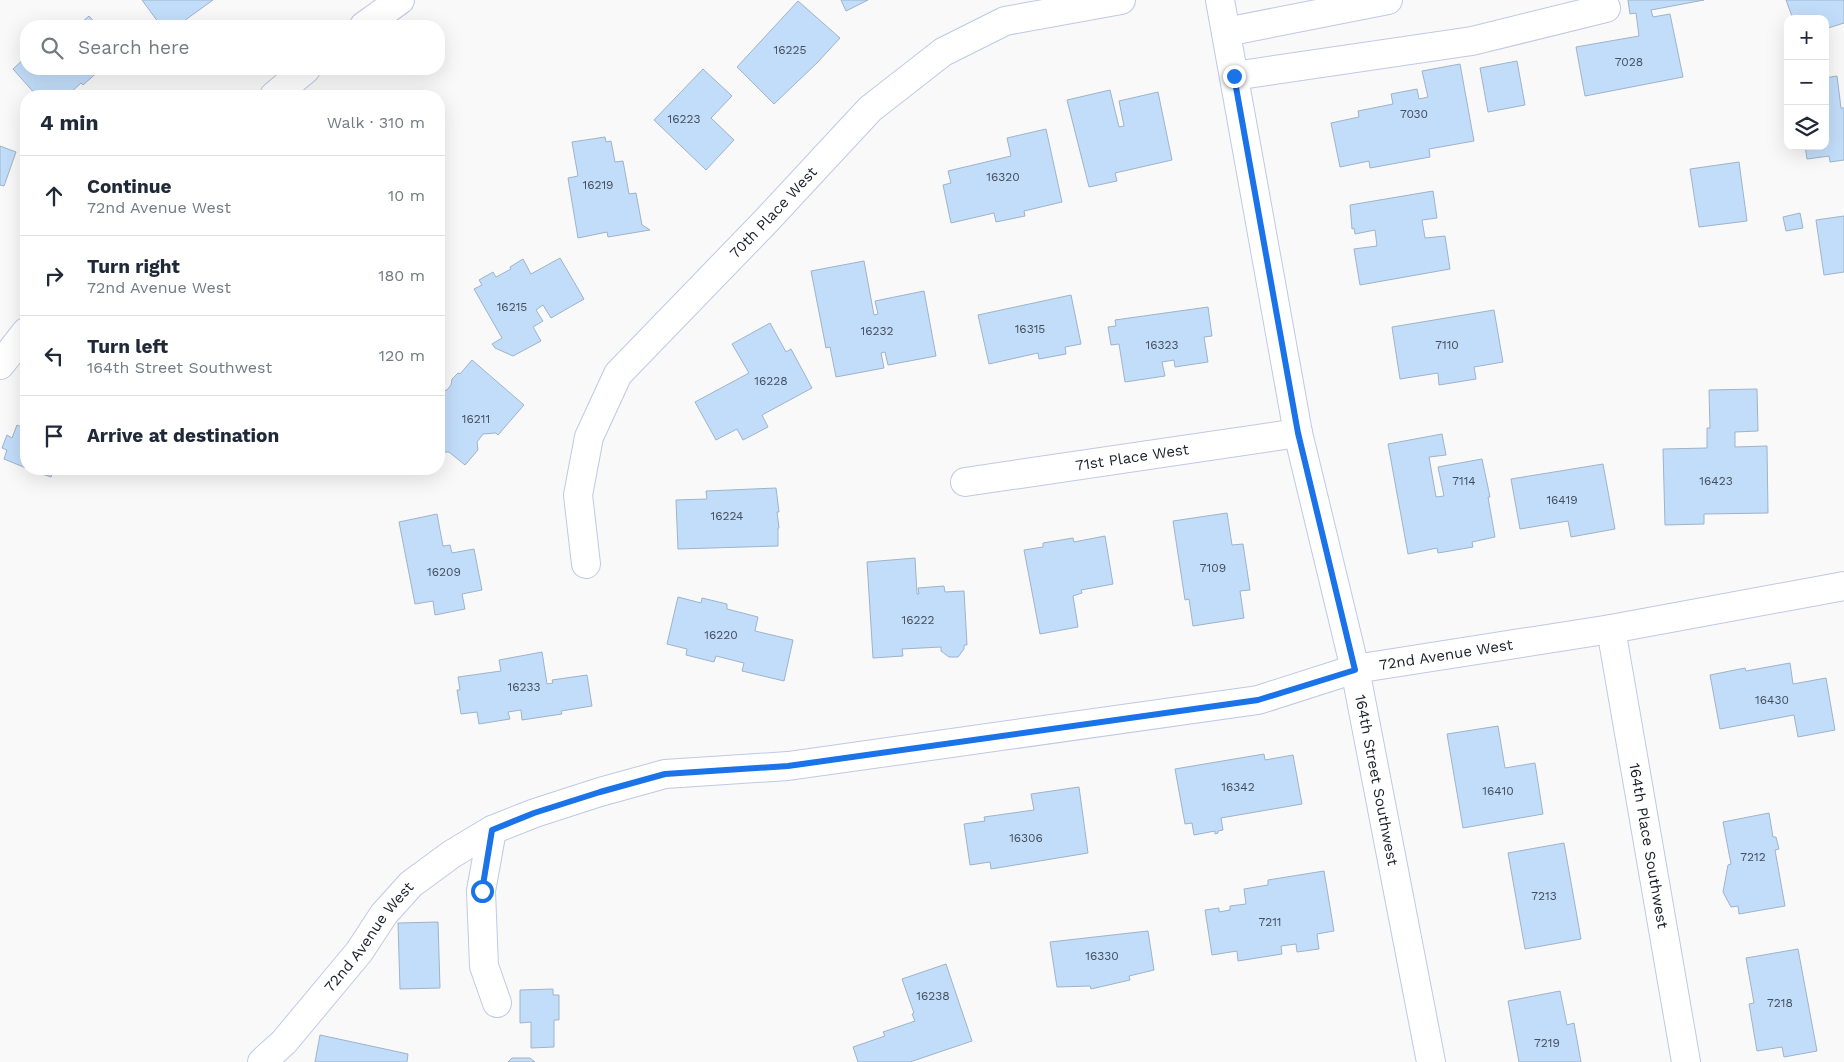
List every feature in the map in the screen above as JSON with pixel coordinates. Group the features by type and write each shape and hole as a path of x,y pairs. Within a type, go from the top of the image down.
{"street":[{"path":"372,20 400,0"},
{"name":"70th Place West","path":"586,564 578,495 589,437 618,374 766,221 870,109 943,52 1005,21 1121,0"},
{"name":"164th Street Southwest","path":"1220,0 1298,433 1355,670 1430,1062"},
{"path":"1226,32 1388,0"},
{"path":"1234,76 1472,41 1606,8"},
{"path":"281,90 299,75"},
{"path":"0,365 20,340"},
{"name":"71st Place West","path":"965,482 1298,433"},
{"name":"72nd Avenue West","path":"262,1062 284,1042 359,952 384,914 411,884 452,854 492,830 534,813 600,792 665,774 788,766 1258,700 1355,670 1610,629 1844,586"},
{"name":"164th Place Southwest","path":"1610,629 1686,1062"},
{"path":"492,830 482,900 484,966 497,1003"}],"building":[{"path":"142,0 213,0 185,20 157,20"},
{"path":"841,0 868,0 846,11"},
{"path":"1628,0 1704,0 1651,10 1653,17 1670,14 1683,77 1585,96 1576,47 1639,36 1636,13 1630,14"},
{"path":"1786,0 1844,0 1844,23 1829,28 1829,15 1792,15"},
{"path":"798,1 840,38 774,104 737,67"},
{"path":"89,16 93,20 84,20"},
{"path":"1517,61 1525,105 1488,112 1480,68"},
{"path":"20,63 20,75 94,75 83,85 81,83 73,90 32,90 13,69"},
{"path":"1460,64 1474,141 1429,149 1430,157 1370,168 1369,161 1340,167 1331,123 1359,117 1358,111 1393,104 1391,94 1417,89 1419,99 1428,97 1422,71"},
{"path":"703,69 732,96 711,118 734,140 706,170 654,120"},
{"path":"1837,76 1841,108 1844,108 1844,160 1830,162 1829,156 1807,159 1806,150 1829,150 1829,77"},
{"path":"1110,90 1119,127 1124,126 1119,101 1158,92 1172,160 1115,173 1117,181 1089,187 1067,100"},
{"path":"1046,129 1062,202 1024,211 1025,216 996,222 994,213 951,223 943,185 951,183 948,171 1011,156 1007,138"},
{"path":"605,137 606,142 611,141 615,162 623,161 629,194 636,193 642,225 650,230 608,237 607,232 578,238 568,178 578,176 572,142"},
{"path":"0,146 16,152 4,186 0,185"},
{"path":"1739,162 1747,221 1699,227 1690,169"},
{"path":"1433,191 1437,218 1422,220 1425,238 1445,236 1450,269 1360,285 1354,249 1377,246 1375,230 1355,234 1354,228 1352,229 1350,205"},
{"path":"1800,213 1803,228 1786,231 1783,217"},
{"path":"1844,216 1844,272 1824,275 1816,220"},
{"path":"560,258 584,299 551,318 543,305 536,310 543,321 533,327 541,341 513,356 495,348 492,344 502,338 474,289 482,285 479,280 493,272 496,277 511,269 510,267 523,259 531,274"},
{"path":"864,261 874,315 878,314 875,301 924,291 936,356 888,365 885,352 881,353 884,368 836,377 830,347 826,348 811,271"},
{"path":"1071,295 1081,344 1065,347 1066,354 1039,359 1038,353 989,364 978,315"},
{"path":"1208,307 1212,336 1204,337 1208,362 1175,367 1174,360 1162,362 1165,376 1125,382 1119,344 1111,345 1108,327 1116,326 1115,320"},
{"path":"1494,310 1503,362 1474,367 1476,379 1439,385 1438,373 1400,379 1392,327"},
{"path":"770,323 786,352 791,349 812,388 762,415 768,427 743,440 737,429 716,440 695,402 749,373 732,344"},
{"path":"472,360 524,405 498,435 496,433 483,434 477,442 478,450 465,465 449,452 445,452 445,390 451,385 452,379 458,373 460,374"},
{"path":"1757,389 1758,431 1735,432 1735,447 1767,446 1768,513 1704,514 1704,524 1665,525 1663,449 1707,448 1707,428 1710,428 1709,390"},
{"path":"17,425 20,426 20,466 4,459 7,450 2,448 7,435 12,438"},
{"path":"1442,434 1446,455 1429,457 1436,497 1444,496 1438,467 1482,459 1490,497 1488,497 1495,537 1472,542 1473,547 1438,553 1437,548 1408,554 1388,444"},
{"path":"1603,464 1615,529 1571,537 1568,521 1520,529 1511,479"},
{"path":"776,488 779,512 777,512 779,528 778,546 678,549 676,500 707,499 706,491"},
{"path":"1227,513 1232,545 1243,544 1250,590 1240,591 1244,618 1193,626 1189,599 1185,600 1173,521"},
{"path":"437,514 443,546 450,545 452,553 474,549 482,590 462,594 465,609 435,615 433,601 415,604 399,522"},
{"path":"1105,536 1113,584 1081,590 1082,593 1073,596 1078,627 1040,634 1024,550 1043,547 1043,543 1073,538 1074,542"},
{"path":"915,558 917,594 919,594 918,588 944,586 945,592 964,591 967,645 964,645 964,649 958,657 949,657 941,651 941,647 902,649 903,656 873,658 867,562"},
{"path":"678,597 701,603 702,598 727,604 727,609 758,617 755,631 793,640 784,681 742,671 744,663 716,656 714,662 686,655 687,649 667,644"},
{"path":"542,652 547,684 553,683 552,680 587,675 592,706 561,711 562,714 522,720 521,710 508,712 510,719 479,724 477,712 461,714 457,690 460,690 458,677 501,671 499,660"},
{"path":"1790,663 1793,684 1826,678 1835,730 1798,737 1794,715 1720,729 1710,675 1745,668 1746,671"},
{"path":"1498,726 1505,768 1535,763 1543,814 1463,828 1447,734"},
{"path":"1264,754 1265,760 1293,755 1302,804 1221,818 1223,830 1215,834 1215,831 1194,835 1192,823 1185,824 1175,769"},
{"path":"1079,787 1088,853 991,869 990,862 970,865 964,824 985,821 984,817 1034,810 1031,794"},
{"path":"1769,813 1773,837 1776,837 1779,849 1775,850 1785,906 1739,914 1738,906 1731,907 1723,892 1728,865 1731,864 1723,822"},
{"path":"1564,843 1581,939 1525,949 1508,853"},
{"path":"1324,871 1334,931 1317,934 1319,949 1297,952 1296,944 1281,946 1282,954 1238,961 1237,951 1212,955 1205,910 1219,908 1219,912 1230,910 1230,906 1246,904 1244,889 1268,885 1268,880"},
{"path":"438,922 440,988 400,989 398,923"},
{"path":"1148,931 1154,970 1129,976 1130,980 1091,989 1090,986 1057,987 1050,942"},
{"path":"1798,949 1817,1051 1784,1057 1782,1047 1757,1051 1749,1004 1754,1003 1746,958"},
{"path":"946,964 972,1041 910,1062 858,1062 853,1047 885,1036 883,1032 915,1021 902,979"},
{"path":"553,989 553,995 559,995 559,1020 554,1020 554,1047 531,1048 531,1022 520,1023 520,990"},
{"path":"1560,991 1567,1025 1574,1023 1581,1062 1519,1062 1508,1001"},
{"path":"320,1035 408,1054 407,1062 315,1062"},
{"path":"512,1058 530,1058 535,1062 508,1062"}],"route":[{"path":"482,891 492,830 534,813 665,774 788,766 1258,700 1355,670 1298,433 1234,76"}]}
